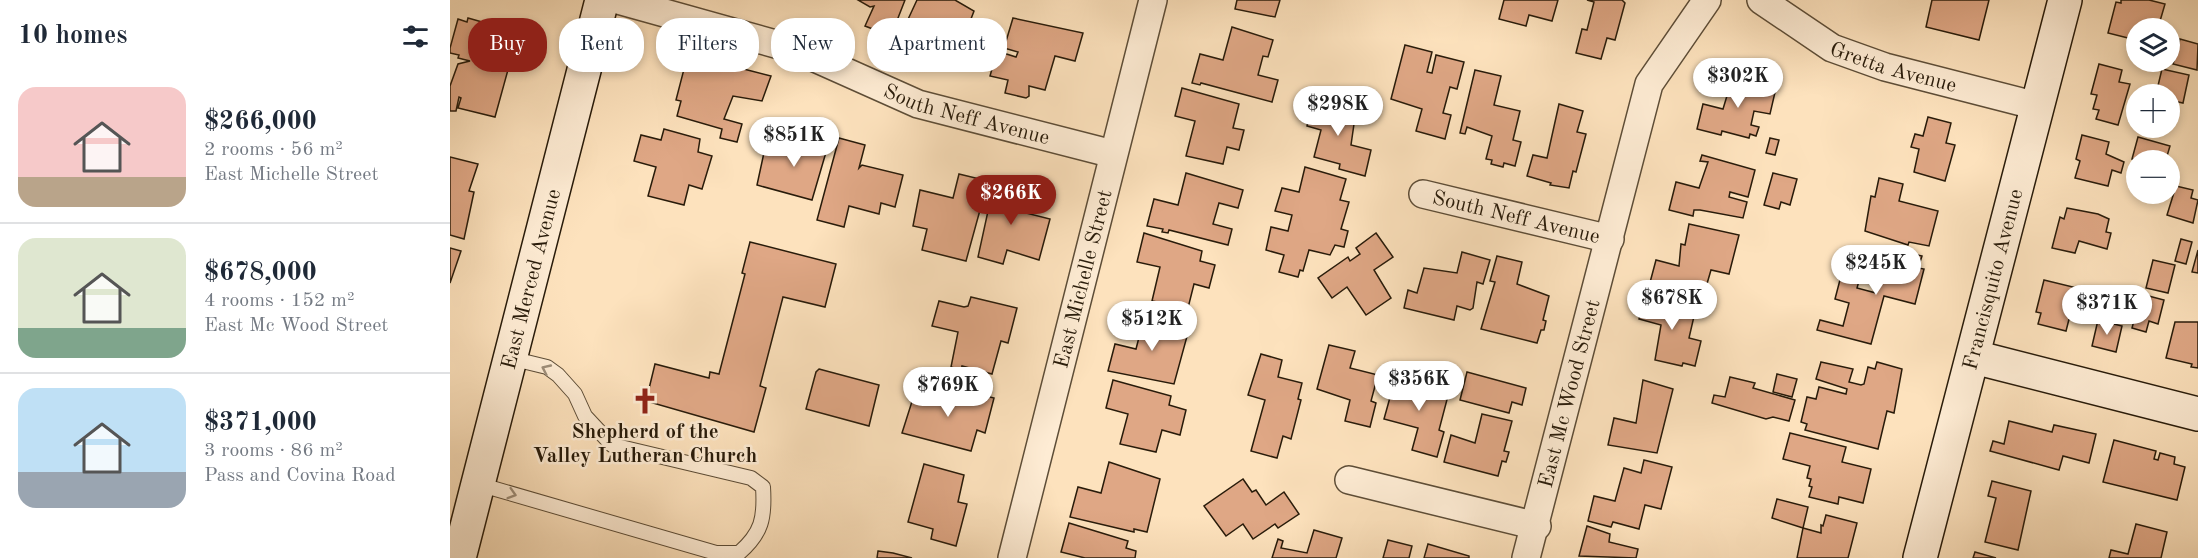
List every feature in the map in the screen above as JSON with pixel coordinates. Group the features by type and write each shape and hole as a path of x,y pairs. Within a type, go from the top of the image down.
{"street":[{"name":"East Merced Avenue","path":"459,558 602,0"},
{"name":"South Neff Avenue","path":"618,0 798,50 918,104 1113,154"},
{"name":"East Michelle Street","path":"1012,558 1153,0"},
{"name":"East Mc Wood Street","path":"1526,558 1649,84 1707,0"},
{"name":"Gretta Avenue","path":"1761,0 1832,48 1885,67 2037,106"},
{"name":"Francisquito Avenue","path":"1920,558 2065,0"},
{"name":"South Neff Avenue","path":"1423,194 1610,240"},
{"path":"1974,357 2198,414"},
{"path":"1349,480 1536,526"}],"lane":[{"path":"478,484 716,554 739,553 755,539 765,511 763,487 751,478 612,445 585,416 575,394 547,368 510,358"}],"building":[{"path":"858,0 905,0 898,18 869,18 874,6 870,7"},
{"path":"917,0 955,0 974,11 971,18 909,18"},
{"path":"1237,0 1280,0 1275,17 1235,9"},
{"path":"1504,0 1558,0 1552,21 1529,15 1526,26 1499,19"},
{"path":"1587,0 1622,0 1625,3 1615,40 1607,38 1601,59 1576,53 1582,29 1587,30 1594,2"},
{"path":"1932,0 1989,0 1979,40 1926,27"},
{"path":"2121,0 2149,0 2165,4 2161,18 2126,18 2126,38 2108,33 2116,2 2121,3"},
{"path":"468,18 468,60 450,53 458,19 467,22"},
{"path":"1013,18 1083,33 1075,61 1055,56 1045,90 1029,86 1029,96 1026,98 1005,93 1008,80 990,76 991,72 1007,72 1007,54 1016,57 1018,52 1007,49 1007,38"},
{"path":"1232,27 1273,40 1268,57 1263,56 1258,75 1278,80 1272,102 1201,83 1200,85 1192,83 1200,54 1223,60"},
{"path":"2180,39 2198,44 2197,70 2180,66"},
{"path":"1405,45 1432,52 1427,72 1432,73 1436,55 1464,62 1457,89 1450,87 1443,113 1451,115 1445,139 1416,131 1422,109 1391,99"},
{"path":"468,62 468,72 507,72 495,117 458,108 461,98 459,97 456,111 450,111 450,86 458,64"},
{"path":"2099,64 2122,70 2119,82 2130,84 2126,84 2126,98 2118,125 2096,119 2099,110 2093,109 2097,95 2091,94"},
{"path":"1475,70 1501,76 1494,105 1520,111 1513,140 1521,142 1515,166 1504,163 1503,167 1491,164 1492,160 1486,159 1492,136 1467,127 1465,134 1460,133"},
{"path":"683,72 755,72 771,76 762,101 733,96 724,119 742,124 737,142 720,138 722,129 677,116 681,101 676,100"},
{"path":"2161,72 2189,75 2183,103 2180,102 2180,84 2158,84"},
{"path":"1733,76 1776,88 1770,114 1754,111 1751,125 1759,127 1756,136 1750,134 1749,138 1722,131 1721,135 1697,129 1703,104 1723,109"},
{"path":"1182,88 1239,104 1233,128 1244,130 1239,150 1227,147 1223,164 1186,156 1195,121 1175,116"},
{"path":"1313,100 1356,110 1351,145 1371,150 1365,176 1339,169 1340,164 1314,157 1321,130 1307,126"},
{"path":"1559,104 1583,111 1577,132 1586,134 1576,172 1573,171 1569,188 1550,185 1551,183 1527,176 1533,155 1547,158"},
{"path":"1928,117 1951,123 1946,143 1955,145 1945,181 1914,172 1919,149 1911,147 1915,134 1923,136"},
{"path":"664,129 700,139 698,152 712,156 702,189 689,185 684,205 648,196 656,167 634,161 641,135 661,140"},
{"path":"801,134 829,142 812,200 757,185 765,148 795,156"},
{"path":"2082,135 2109,142 2106,154 2124,162 2121,173 2112,170 2108,186 2075,178 2080,161 2076,159"},
{"path":"839,138 865,145 859,168 862,165 903,175 895,207 881,203 879,214 849,206 844,227 817,220"},
{"path":"1770,138 1779,140 1775,155 1766,153"},
{"path":"2138,138 2170,146 2169,150 2134,150"},
{"path":"1702,155 1755,170 1748,197 1730,192 1729,197 1747,202 1743,218 1700,210 1694,210 1693,216 1669,210 1676,182 1699,188 1708,162 1700,161"},
{"path":"450,157 478,164 469,191 474,192 464,239 450,235"},
{"path":"1305,167 1346,179 1340,200 1349,202 1341,229 1348,231 1344,247 1335,245 1330,255 1309,250 1303,271 1300,270 1298,277 1279,272 1284,255 1266,250 1271,227 1288,231 1292,215 1275,211 1282,188 1299,192"},
{"path":"1186,173 1243,190 1238,208 1219,203 1213,224 1232,229 1228,245 1169,230 1168,233 1162,232 1163,229 1147,226 1154,199 1178,205"},
{"path":"1773,173 1797,179 1790,205 1781,202 1779,209 1764,205"},
{"path":"959,174 988,181 966,261 922,250 927,229 913,226 920,190 953,198"},
{"path":"1879,178 1903,184 1899,201 1938,211 1929,246 1909,242 1908,245 1865,231 1871,196 1875,197"},
{"path":"995,179 1025,187 1018,211 1050,219 1039,260 1007,250 1003,264 978,257"},
{"path":"2180,187 2193,190 2191,198 2198,200 2193,223 2167,215 2170,204 2180,204"},
{"path":"2067,208 2098,214 2109,219 2106,232 2111,233 2107,249 2079,241 2075,253 2052,248 2060,217 2064,219"},
{"path":"1689,224 1739,235 1729,274 1711,270 1704,294 1680,288 1675,288 1672,295 1648,290 1656,260 1679,266 1681,244 1685,245"},
{"path":"1144,233 1202,251 1200,261 1215,265 1209,288 1194,284 1188,308 1152,301 1160,267 1137,262"},
{"path":"1376,233 1393,257 1374,270 1391,298 1366,315 1347,287 1332,298 1318,278 1348,257 1350,261 1360,254 1356,248"},
{"path":"2181,239 2192,242 2186,264 2175,261"},
{"path":"750,242 836,264 825,307 783,297 760,386 766,388 754,432 646,401 655,364 709,378 710,372 719,374 745,274 742,273"},
{"path":"450,248 461,251 450,283"},
{"path":"1888,248 1922,256 1918,268 1924,269 1915,304 1884,296 1871,344 1817,330 1820,320 1843,326 1849,303 1835,299 1841,276 1859,281 1857,288 1876,293"},
{"path":"2198,250 2198,273 2192,272"},
{"path":"1462,252 1490,260 1483,284 1477,282 1473,308 1470,310 1457,306 1454,320 1404,308 1408,290 1417,293 1424,268 1457,273"},
{"path":"1497,256 1522,262 1517,284 1549,296 1543,320 1546,321 1544,330 1541,330 1537,343 1481,329 1495,282 1490,281"},
{"path":"2153,260 2175,265 2168,293 2146,288"},
{"path":"2044,280 2077,288 2066,331 2038,324 2041,313 2036,312"},
{"path":"1646,294 1671,300 1669,305 1695,312 1689,338 1701,341 1695,366 1683,363 1682,366 1655,360 1661,325 1639,319"},
{"path":"2141,294 2164,300 2158,324 2149,321 2146,332 2132,328"},
{"path":"971,297 1017,308 1008,343 1001,341 992,374 962,366 961,370 951,367 958,332 932,326 939,301 964,307 968,306"},
{"path":"1145,314 1189,329 1174,384 1108,371 1115,344 1136,349"},
{"path":"2098,320 2122,326 2116,352 2092,346"},
{"path":"2175,322 2198,322 2198,368 2191,367 2192,364 2166,358"},
{"path":"1329,345 1355,351 1350,368 1378,375 1371,401 1376,403 1370,427 1345,421 1350,400 1317,389"},
{"path":"1261,354 1282,360 1278,377 1302,383 1298,399 1301,400 1291,439 1283,436 1277,458 1251,451 1265,400 1248,395"},
{"path":"1821,362 1853,369 1849,382 1861,385 1864,384 1868,367 1875,369 1877,362 1902,369 1894,413 1887,411 1878,449 1805,430 1807,424 1801,422 1807,397 1816,399 1819,387 1846,394 1847,389 1816,379"},
{"path":"819,369 879,385 869,426 806,409 816,372"},
{"path":"1467,372 1526,388 1522,405 1512,402 1509,413 1460,400"},
{"path":"1777,374 1797,379 1792,397 1773,392"},
{"path":"1396,376 1450,388 1439,430 1444,432 1437,457 1412,450 1418,428 1384,419"},
{"path":"1730,377 1755,383 1753,388 1795,400 1789,421 1773,417 1766,419 1712,403 1714,395 1725,397"},
{"path":"1113,380 1171,396 1169,405 1186,410 1180,435 1162,430 1156,452 1120,444 1128,414 1106,408"},
{"path":"1643,380 1673,389 1657,453 1608,445 1614,418 1636,423"},
{"path":"927,389 968,398 970,392 994,398 985,433 977,430 971,451 902,433 915,392 919,394"},
{"path":"1482,414 1512,421 1504,451 1509,452 1506,462 1502,461 1498,476 1444,462 1451,435 1475,443"},
{"path":"2009,421 2052,432 2054,425 2096,434 2089,463 2063,456 2059,470 1990,451 1993,441 2004,444"},
{"path":"1790,433 1846,447 1842,462 1871,469 1863,503 1839,497 1838,504 1809,497 1812,487 1809,486 1811,479 1807,478 1810,466 1783,459"},
{"path":"2114,440 2156,451 2154,459 2158,460 2160,453 2175,457 2174,464 2185,467 2177,500 2103,482"},
{"path":"1644,460 1672,467 1661,509 1645,505 1639,529 1613,522 1611,527 1588,521 1594,496 1615,501 1624,468 1641,473"},
{"path":"1109,462 1160,479 1147,532 1134,529 1134,532 1070,517 1078,487 1101,493"},
{"path":"924,464 964,475 958,502 967,504 956,546 931,539 933,529 908,522"},
{"path":"1243,479 1252,492 1256,490 1266,505 1284,492 1299,514 1278,528 1275,524 1253,539 1243,524 1226,536 1204,506"},
{"path":"1992,481 2031,491 2018,550 1985,542 1996,498 1988,496"},
{"path":"1777,499 1808,507 1803,528 1772,518"},
{"path":"1826,515 1857,523 1848,558 1797,558 1803,528 1821,533 1821,525 1823,526"},
{"path":"1069,523 1128,541 1126,548 1136,551 1135,558 1085,558 1061,552"},
{"path":"2136,524 2167,532 2161,558 2109,558 2111,550 2128,554"},
{"path":"1587,526 1610,534 1609,542 1638,549 1636,558 1579,556"},
{"path":"1314,530 1342,538 1336,558 1272,558 1278,539 1283,541 1281,548 1307,553"},
{"path":"1388,540 1412,546 1409,558 1383,558"},
{"path":"1428,544 1469,556 1469,558 1424,558"},
{"path":"878,551 893,553 912,558 877,558"},
{"path":"1975,552 1996,558 1973,558"}],"place":[{"name":"Shepherd of the Valley Lutheran Church","path":"645,401"}]}
